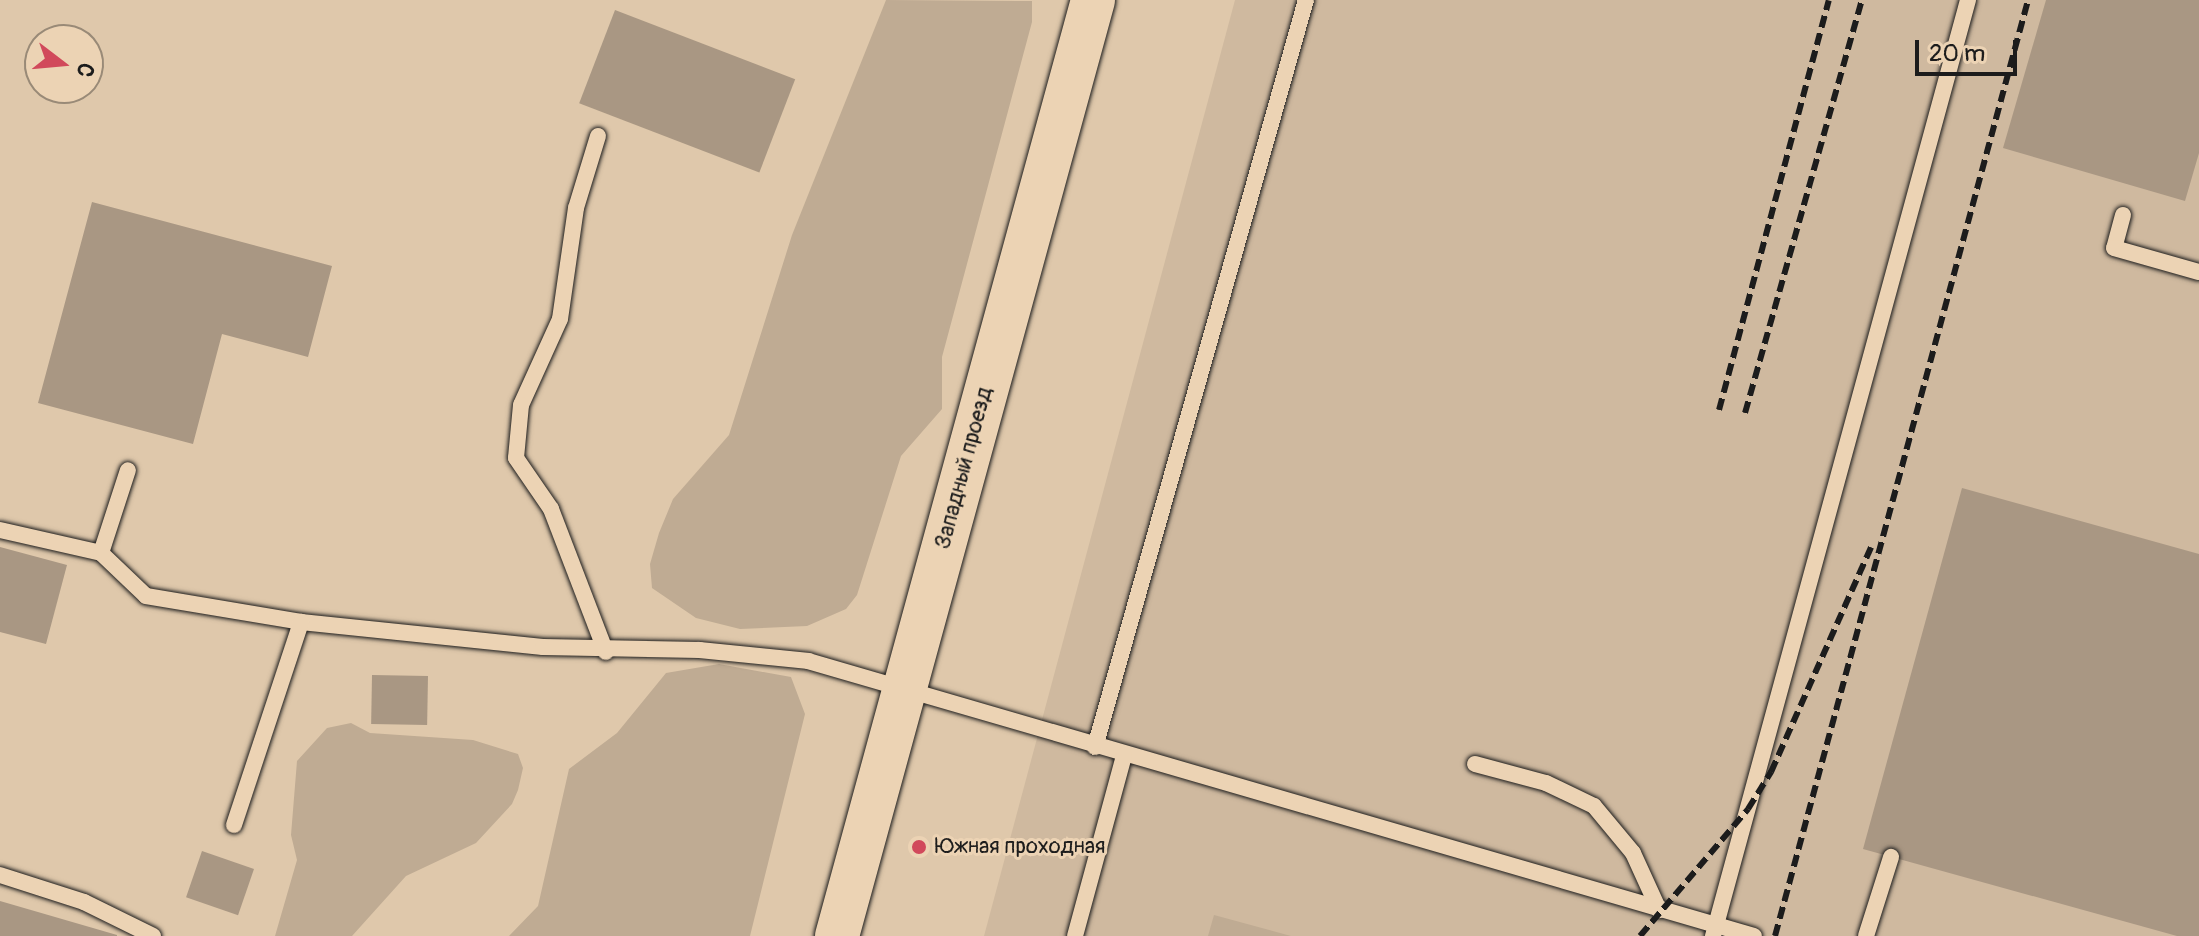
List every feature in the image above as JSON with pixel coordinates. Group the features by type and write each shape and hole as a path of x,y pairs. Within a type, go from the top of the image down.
{"main road":[{"name":"Западный проезд","path":"837,936 1093,0"}],"lane":[{"path":"1095,747 1306,0"},
{"path":"1715,931 1968,0"},
{"path":"598,136 576,208 560,319 521,405 516,458 551,509 606,652"},
{"path":"2123,215 2114,248 2199,272"},
{"path":"101,553 128,470"},
{"path":"0,530 101,553 146,596 301,622 606,652 763,655 808,661 903,692 1659,910 1715,931 1754,936"},
{"path":"234,825 301,622"},
{"path":"1075,936 1124,756"},
{"path":"1475,764 1546,783 1594,806 1633,853 1659,910"},
{"path":"1866,936 1891,857"},
{"path":"0,875 84,902 153,936"}],"shaded area":[{"path":"886,0 1032,1 1032,22 942,357 942,409 901,456 857,595 846,609 807,626 740,629 696,618 652,588 650,564 659,533 673,499 729,435 792,235"},
{"path":"1235,0 2199,0 2199,936 984,936"},
{"path":"719,664 791,677 805,714 750,936 509,936 538,906 569,769 617,733 666,673"},
{"path":"351,723 370,733 473,740 518,754 523,768 518,790 512,804 476,843 406,876 352,936 275,936 297,860 291,835 297,761 327,728"},
{"path":"1214,915 1291,936 1208,936"}],"building":[{"path":"2046,0 2199,0 2199,153 2185,201 2003,148"},
{"path":"615,10 795,79 759,173 579,103"},
{"path":"92,202 332,266 308,357 222,334 193,444 38,403"},
{"path":"1962,488 2199,554 2199,936 2177,936 1863,849"},
{"path":"0,547 67,565 46,644 0,632"},
{"path":"372,675 428,676 427,725 371,724"},
{"path":"202,851 254,869 238,915 186,897"},
{"path":"0,901 117,935 117,936 0,936"}],"railway":[{"path":"1719,410 1829,0"},
{"path":"1745,413 1862,0"},
{"path":"1775,936 2028,0"},
{"path":"1640,936 1748,809 1771,772 1871,547"}],"place":[{"name":"Южная проходная","path":"919,847"}]}
